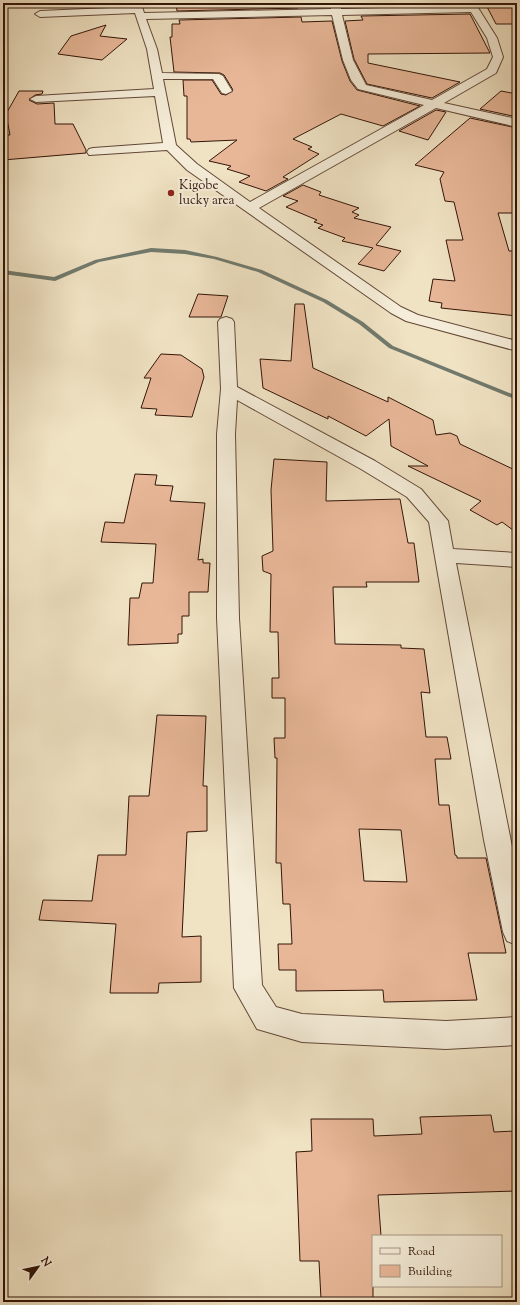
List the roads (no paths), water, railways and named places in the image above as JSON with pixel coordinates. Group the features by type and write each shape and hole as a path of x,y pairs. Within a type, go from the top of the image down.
{"street":[{"path":"227,3 228,14"},
{"path":"40,14 138,10 228,14 335,7 472,6 492,38 498,57 496,65 492,71 249,208"},
{"path":"335,7 344,48 356,82 370,89 517,123"},
{"path":"138,10 152,49 170,146 192,167 396,310 412,318 517,346"},
{"path":"157,76 215,76 218,78 226,91"},
{"path":"36,99 159,92"},
{"path":"93,152 170,146"},
{"path":"226,322 230,389 226,434 228,618 248,988 267,1019 302,1028 446,1035 517,1031"},
{"path":"230,389 368,465 414,493 438,521 446,555 497,840 517,932"},
{"path":"446,555 517,560"}],"waterway":[{"path":"3,272 55,279 97,261 151,250 185,252 215,258 260,271 325,301 361,323 391,347 517,398"}],"place":[{"name":"Kigobe lucky area","path":"171,193"}]}
